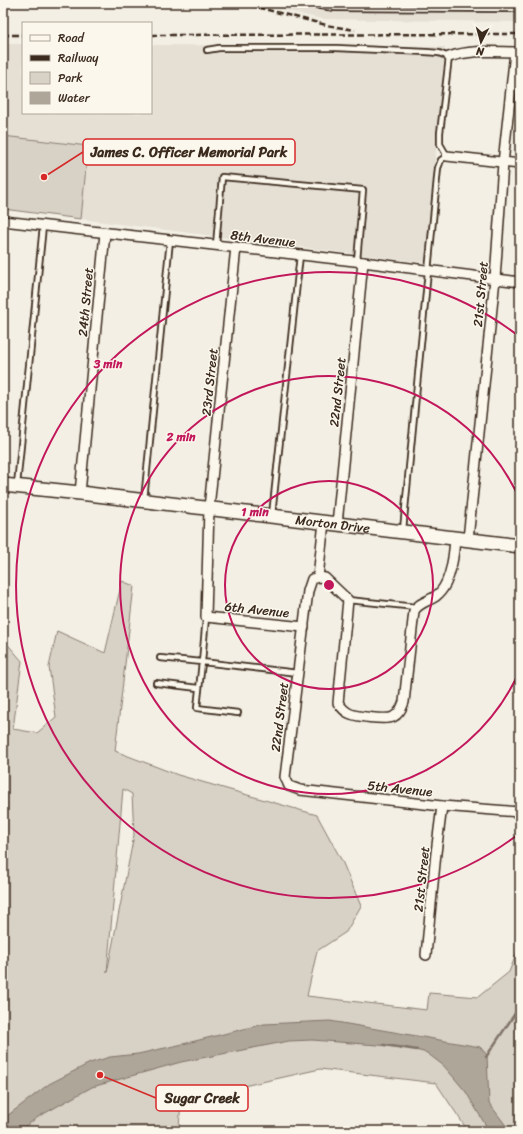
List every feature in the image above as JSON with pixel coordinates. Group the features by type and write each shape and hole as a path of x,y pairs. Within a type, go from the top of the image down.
{"street":[{"path":"449,57 457,54 483,51 518,52"},
{"name":"21st Street","path":"416,607 428,601 443,590 462,538 495,279 503,162 518,52"},
{"path":"447,156 520,164"},
{"name":"8th Avenue","path":"3,221 236,247 520,282"},
{"name":"24th Street","path":"80,493 105,233"},
{"name":"23rd Street","path":"206,617 209,508 236,247"},
{"name":"22nd Street","path":"285,777 310,584 312,579 318,577 331,523 360,262"},
{"name":"Morton Drive","path":"3,485 272,515 520,546"},
{"path":"318,577 325,578 348,600 338,703 347,713 365,717 388,719 394,717 402,707 404,702 414,611 416,607"},
{"name":"6th Avenue","path":"206,617 304,627"},
{"name":"5th Avenue","path":"285,777 289,786 300,790 442,806 520,812"},
{"name":"21st Street","path":"426,955 442,806"}],"lane":[{"path":"313,3 320,6 335,8 520,9"},
{"path":"207,50 219,48 336,48 426,52 449,57 440,133 440,144 447,156 441,160 438,168 403,532"},
{"path":"216,245 222,177 363,190 360,262"},
{"path":"17,486 43,226"},
{"path":"144,500 170,240"},
{"path":"272,515 300,255"},
{"path":"348,600 416,607"},
{"path":"206,617 197,708 238,713"},
{"path":"160,658 298,673"},
{"path":"156,683 198,688"}],"shaded area":[{"path":"256,3 520,3 520,22 321,19"},
{"path":"3,44 22,44 22,114 152,114 152,45 445,47 426,263 81,219 88,146 3,136"}],"green space":[{"path":"3,136 88,146 81,219 3,209"},
{"path":"122,581 134,586 115,751 178,775 317,815 342,861 361,906 346,932 317,951 307,996 427,1010 429,993 478,997 509,972 520,945 520,1131 468,1131 436,1083 320,1069 181,1100 179,1128 174,1131 3,1131 3,639 22,661 13,729 37,733 56,717 49,667 57,631 105,653","holes":["123,789 132,794 134,835 107,973"]}],"water":[{"path":"330,1021 480,1047 487,1055 489,1103 510,1131 489,1131 466,1092 444,1066 427,1053 404,1047 312,1040 289,1041 181,1062 92,1087 38,1117 19,1131 3,1131 3,1119 49,1084 90,1063 110,1057 138,1054 183,1044 264,1024"}],"waterway":[{"path":"486,1057 520,1006"},
{"path":"384,1045 417,1050"}],"railway":[{"path":"241,3 326,25 355,30"},
{"path":"152,35 520,34"},
{"path":"3,35 22,35"}],"place":[{"name":"James C. Officer Memorial Park","path":"44,177"},
{"name":"Sugar Creek","path":"100,1075"}]}
